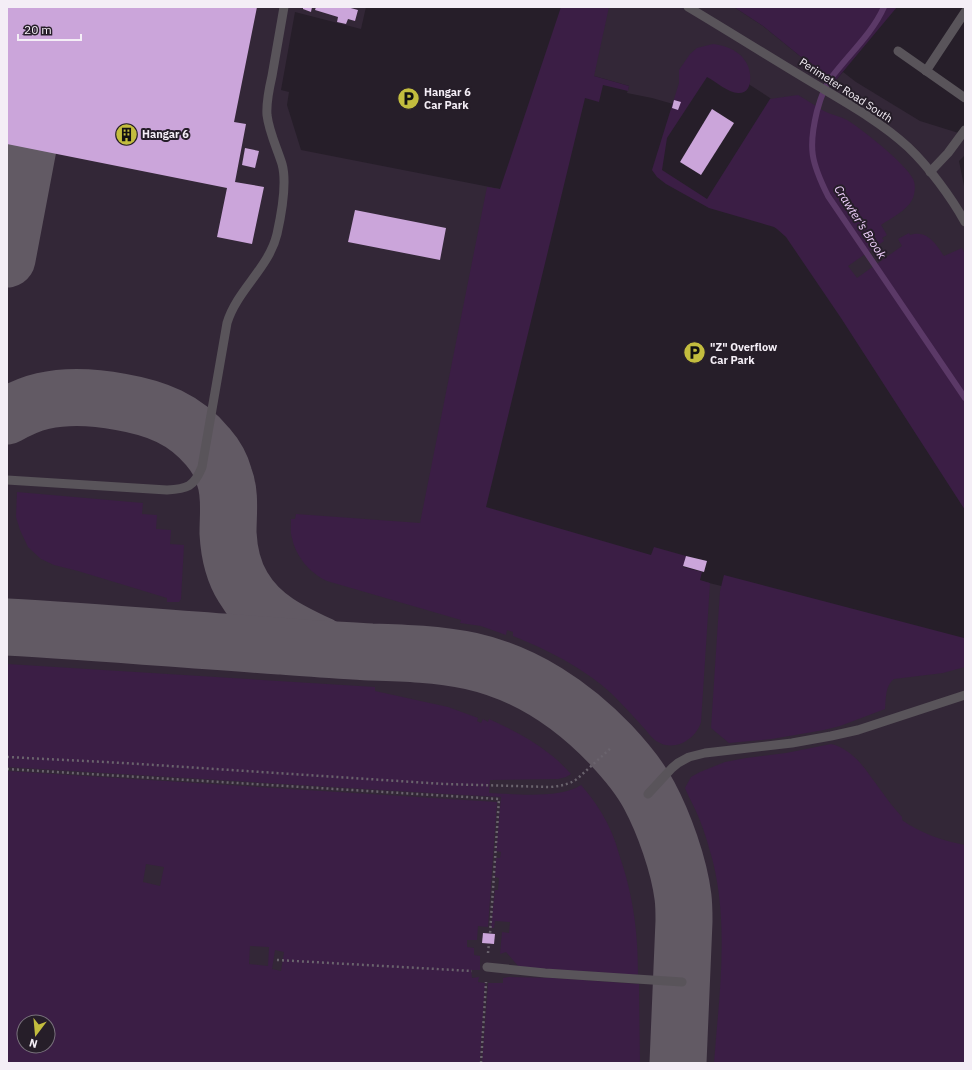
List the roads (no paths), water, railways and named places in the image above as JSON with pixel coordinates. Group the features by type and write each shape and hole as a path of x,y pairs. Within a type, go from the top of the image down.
{"lane":[{"path":"7,480 167,490 185,488 191,485 195,480 202,467 224,338 230,314 270,254 277,233 284,183 282,165 270,127 267,109 284,7"},
{"name":"Perimeter Road South","path":"688,7 851,106 901,141 917,156 930,172 951,199 965,222"},
{"path":"926,71 965,12"},
{"path":"898,51 965,98"},
{"path":"930,172 948,153 965,130"},
{"path":"648,794 672,768 690,757 705,753 792,743 838,735 858,730 965,695"},
{"path":"483,969 682,982"}],"waterway":[{"name":"Crawter's Brook","path":"884,7 879,17 860,44 838,69 824,89 814,124 812,145 813,155 818,174 828,196 965,398"}],"place":[{"name":"Hangar 6 Car Park","path":"409,98"},
{"name":"Hangar 6","path":"126,134"},
{"name":"\"Z\" Overflow Car Park","path":"694,353"}]}
